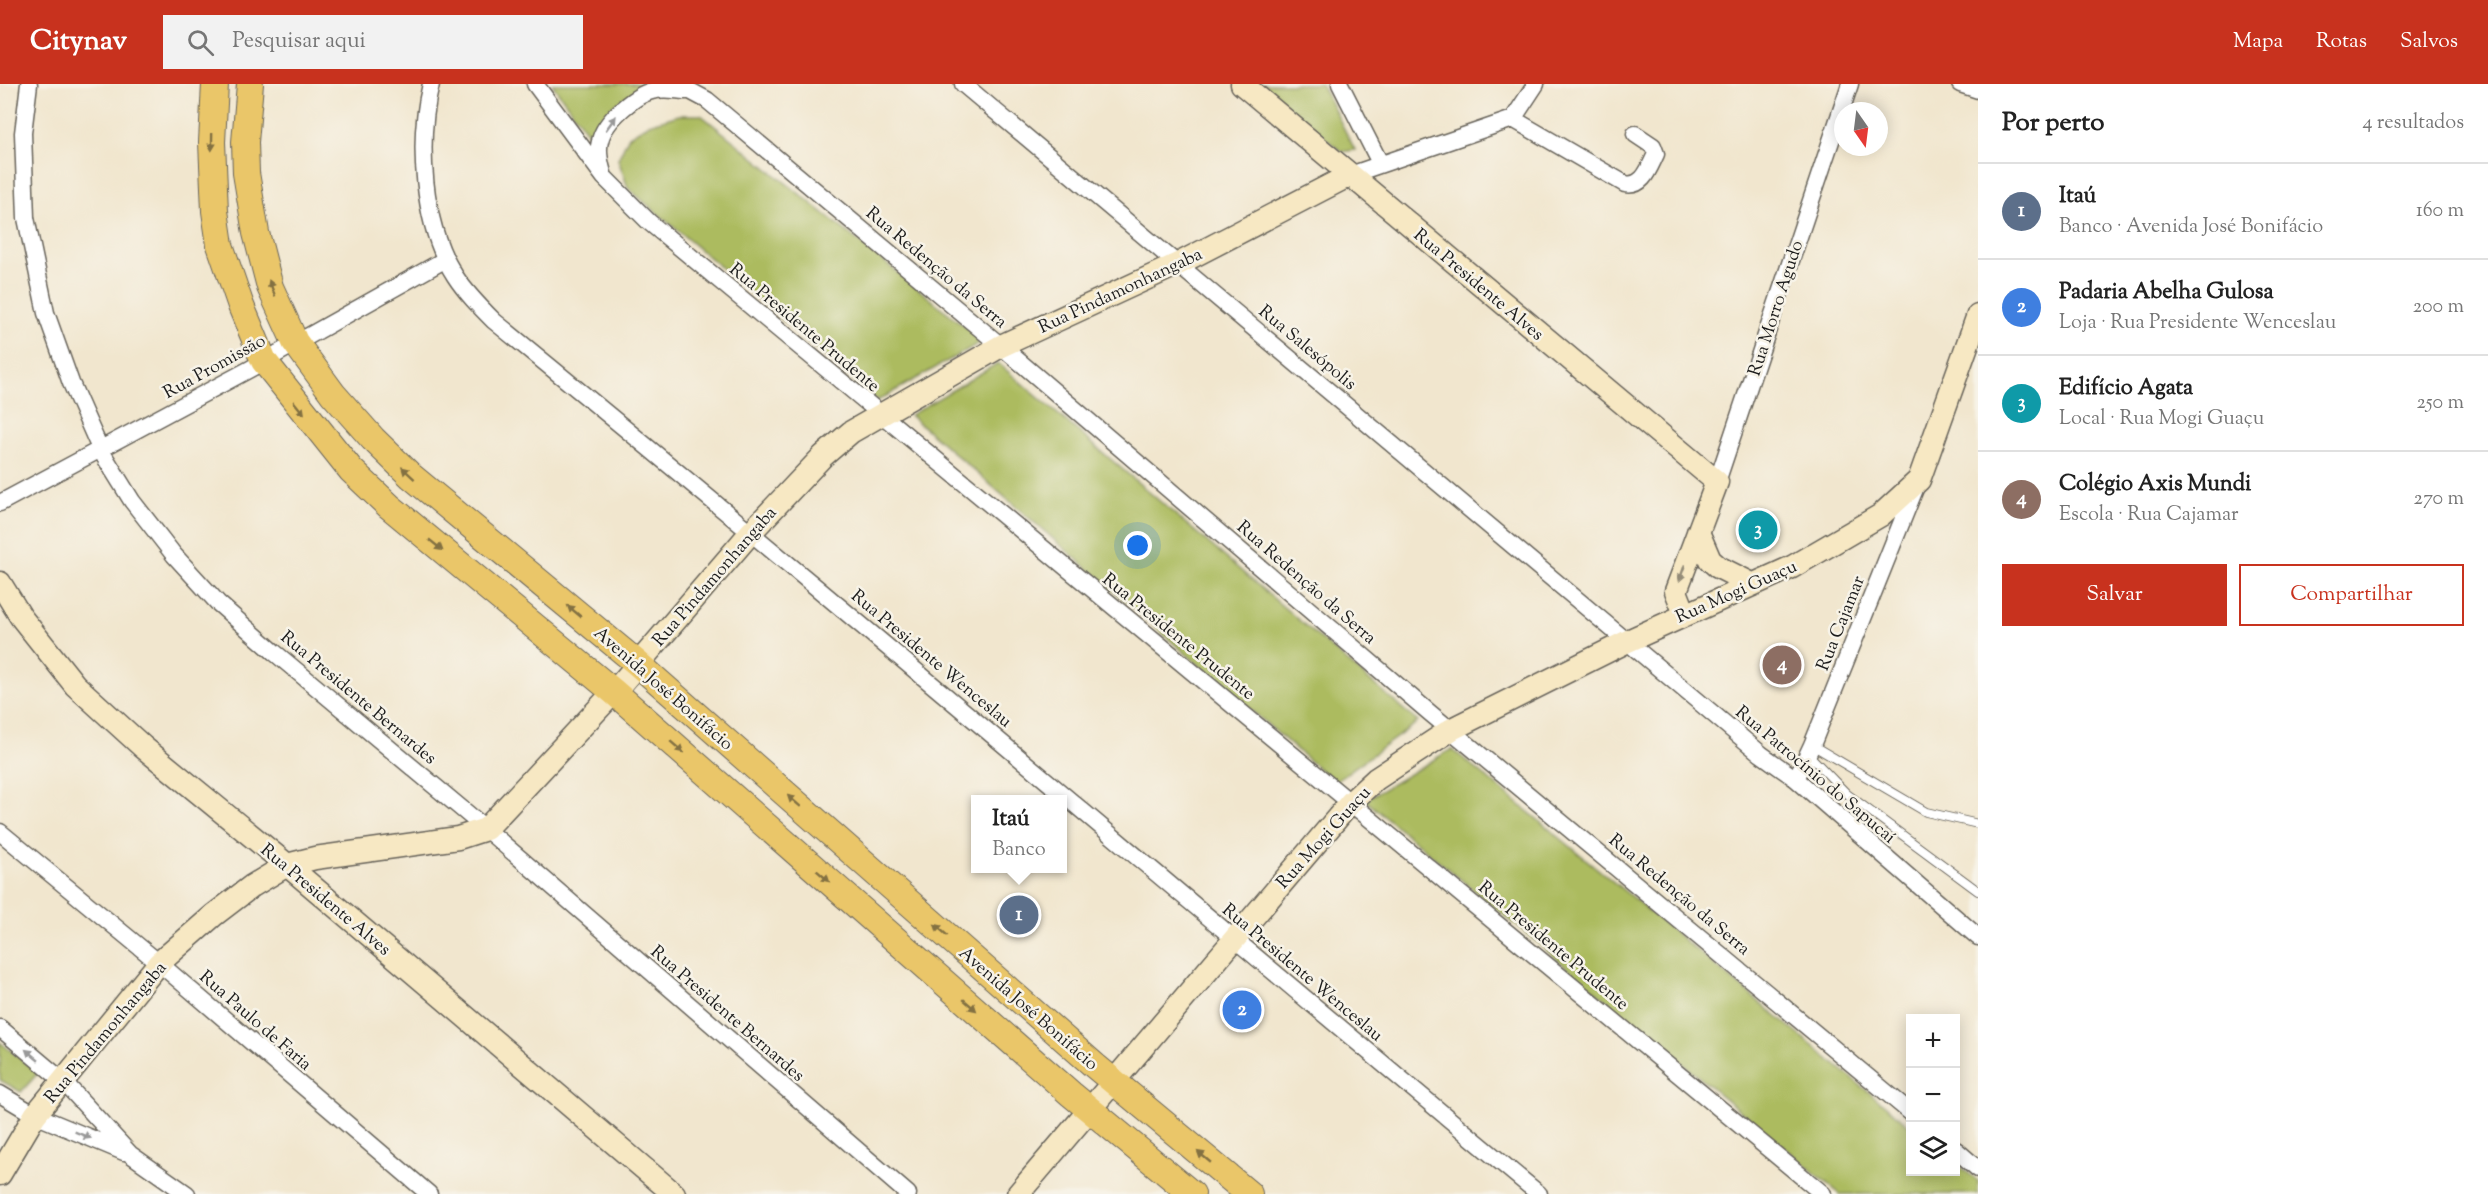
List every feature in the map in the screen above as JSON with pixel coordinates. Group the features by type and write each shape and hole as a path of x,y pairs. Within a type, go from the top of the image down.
{"main road":[{"name":"Avenida José Bonifácio","path":"215,84 212,169 220,245 240,306 264,361 351,470 389,506 614,692 1089,1110 1192,1194"},
{"name":"Avenida José Bonifácio","path":"250,84 246,173 256,233 270,286 295,342 333,394 373,439 411,476 637,663 1113,1082 1249,1194"}],"street":[{"name":"Rua Presidente Bernardes","path":"29,84 23,133 26,218 46,313 71,383 101,451 132,501 174,555 218,603 486,829 908,1194"},
{"name":"Rua Presidente Wenceslau","path":"431,84 424,112 423,153 426,190 446,259 474,300 495,321 752,531 1063,795"},
{"name":"Rua Presidente Prudente","path":"536,84 604,177 649,222 1823,1194"},
{"name":"Rua Salesópolis","path":"963,84 1628,641"},
{"name":"Rua Presidente Alves","path":"1242,84 1717,482"},
{"path":"1340,84 1380,163"},
{"path":"1536,84 1516,121 1625,184 1631,185 1642,179 1656,154 1653,146 1635,134"},
{"name":"Rua Morro Agudo","path":"1685,615 1676,591 1717,482 1850,84"},
{"path":"1960,84 1978,90"},
{"path":"604,177 599,157 600,140 613,118 632,100 656,90 683,88"},
{"name":"Rua Redenção da Serra","path":"683,88 707,100 1002,346 1430,713 1906,1108"},
{"name":"Rua Pindamonhangaba","path":"0,1174 35,1115 159,963 242,893 287,865 315,858 458,838 486,829 614,692 752,531 823,456 851,432 1002,346 1178,264 1350,175 1380,163 1516,121"},
{"name":"Rua Promissão","path":"0,503 101,451 446,259"},
{"name":"Rua Mogi Guaçu","path":"1018,1194 1351,802 1376,778 1430,746 1452,729 1628,641 1819,552 1881,515 1919,480 1978,315"},
{"name":"Rua Cajamar","path":"1796,779 1919,480"},
{"path":"1881,515 1901,526"},
{"path":"1698,532 1710,560 1718,567 1752,584"},
{"name":"Rua Presidente Alves","path":"0,583 21,617 75,685 143,747 287,865 674,1194"},
{"name":"Rua Patrocínio do Sapucaí","path":"1628,641 1761,754 1796,779 1978,937"},
{"name":"Rua Presidente Wenceslau","path":"1067,798 1539,1194"},
{"name":"Rua Paulo de Faria","path":"0,832 159,963 429,1194"},
{"path":"0,1028 64,1082 130,1154 187,1194"},
{"path":"0,1094 35,1115 130,1154"},
{"path":"1960,1153 1978,1169"}],"lane":[{"path":"1810,749 1926,812 1978,824"},
{"path":"1810,749 1847,794 1978,891"}],"green space":[{"path":"552,84 645,85 612,106 590,136"},
{"path":"1261,84 1321,84 1355,150 1342,152"},
{"path":"679,115 701,115 983,341 877,401 628,188 618,159 629,136 649,124"},
{"path":"998,363 1418,722 1334,782 910,415"},
{"path":"1452,749 1906,1123 1906,1176 1960,1176 1960,1166 1978,1181 1978,1194 1840,1194 1365,800"},
{"path":"0,1042 38,1073 21,1092 0,1080"}],"place":[{"name":"Edifício Agata","path":"1758,530"},
{"name":"Colégio Axis Mundi","path":"1782,665"},
{"name":"Itaú","path":"1019,915"},
{"name":"Padaria Abelha Gulosa","path":"1242,1010"}]}
